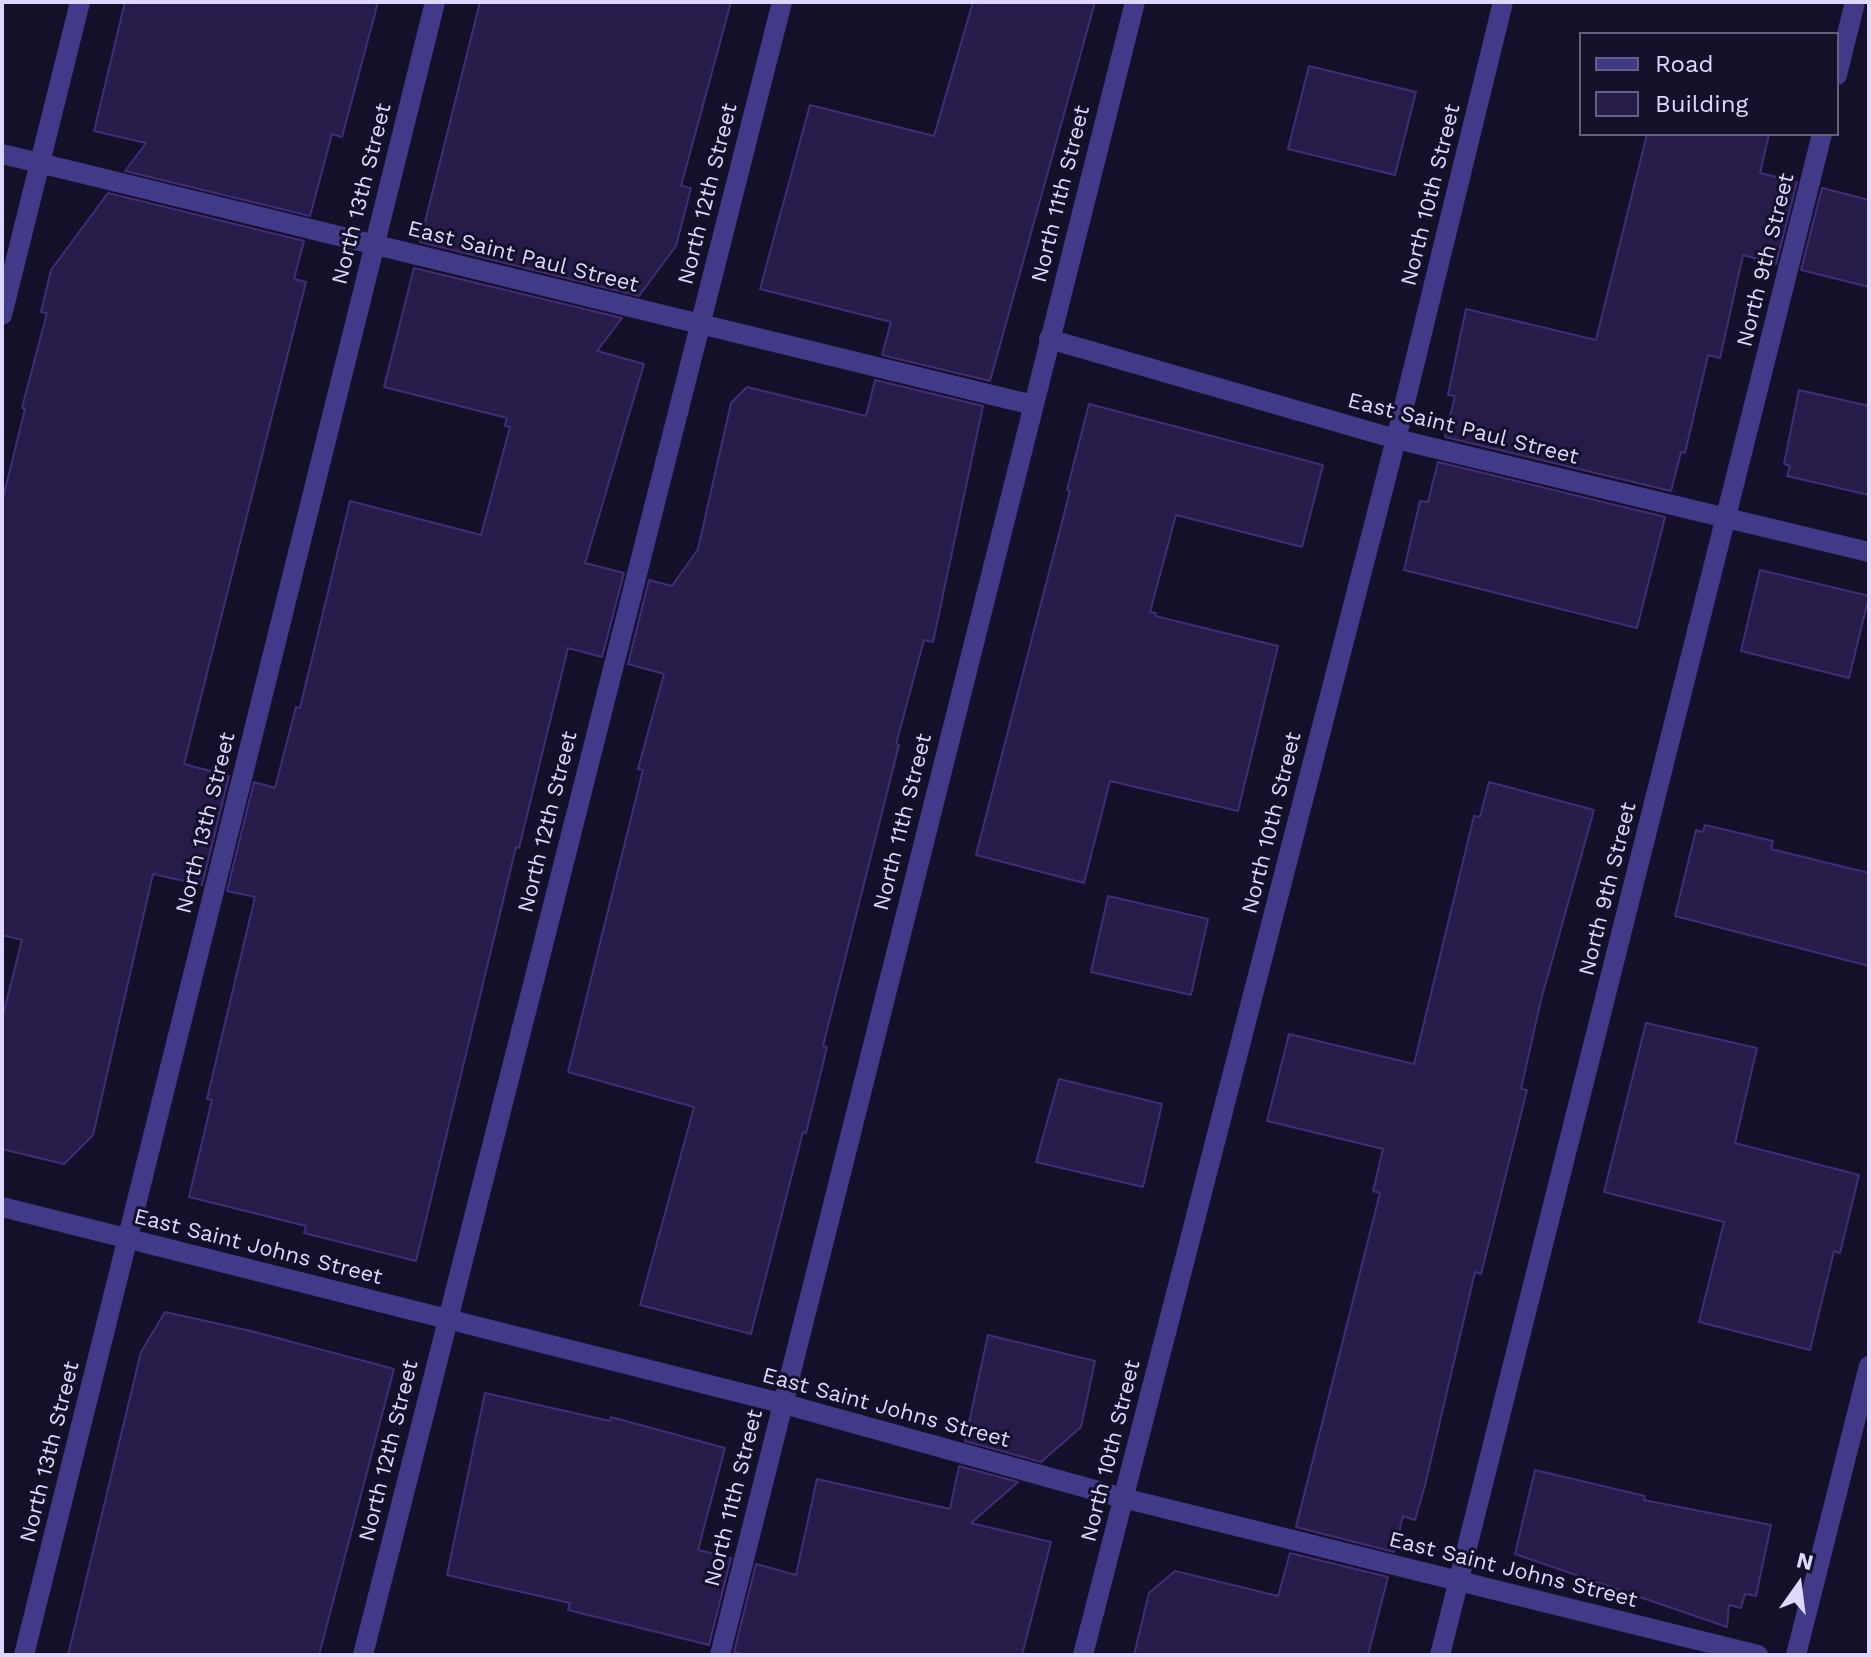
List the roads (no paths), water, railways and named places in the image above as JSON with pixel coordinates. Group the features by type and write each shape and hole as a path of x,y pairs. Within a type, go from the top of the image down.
{"lane":[{"path":"2,315 80,2"},
{"name":"North 13th Street","path":"24,1655 435,2"},
{"name":"North 12th Street","path":"363,1655 782,2"},
{"name":"North 11th Street","path":"720,1655 1135,2"},
{"name":"North 10th Street","path":"1083,1655 1396,439 1503,2"},
{"path":"1839,67 1855,2"},
{"name":"North 9th Street","path":"1440,1655 1822,136"},
{"name":"East Saint Paul Street","path":"2,154 1033,405"},
{"name":"East Saint Paul Street","path":"1049,339 1396,439 1869,552"},
{"name":"East Saint Johns Street","path":"2,1207 781,1403 1123,1498 1758,1655"},
{"path":"1796,1655 1869,1366"}]}
